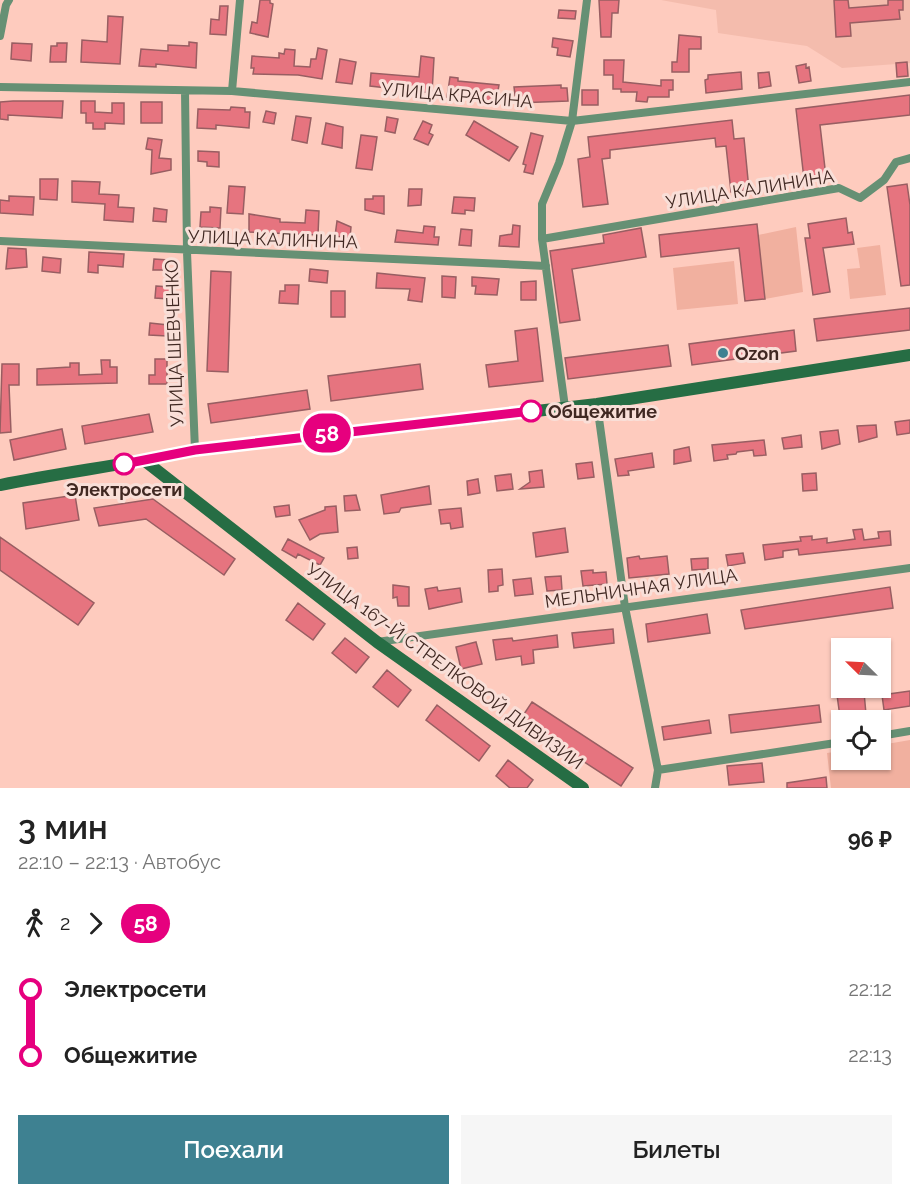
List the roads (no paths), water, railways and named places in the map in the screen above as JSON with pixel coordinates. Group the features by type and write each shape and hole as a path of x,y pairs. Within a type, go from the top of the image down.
{"street":[{"path":"1,29 9,0"},
{"path":"232,91 240,0"},
{"path":"565,407 542,239 542,204 559,163 572,122 587,0"},
{"name":"УЛИЦА КРАСИНА","path":"0,87 232,91 572,122 910,82"},
{"name":"УЛИЦА ШЕВЧЕНКО","path":"185,91 187,252 195,450"},
{"name":"УЛИЦА КАЛИНИНА","path":"542,239 839,188 860,198 884,180 896,162 910,158"},
{"name":"УЛИЦА КАЛИНИНА","path":"0,241 187,252 546,266"},
{"path":"0,485 83,468 145,461 195,450 597,404 910,354"},
{"path":"597,404 625,607 658,770 655,788"},
{"name":"УЛИЦА 167-Й СТРЕЛКОВОЙ ДИВИЗИИ","path":"145,461 377,642 583,788"},
{"name":"МЕЛЬНИЧНАЯ УЛИЦА","path":"377,642 910,568"},
{"path":"891,734 910,731"},
{"path":"658,770 831,744"}],"place":[{"name":"Ozon","path":"723,353"},
{"name":"Общежитие","path":"531,411"},
{"name":"Электросети","path":"124,464"}]}
